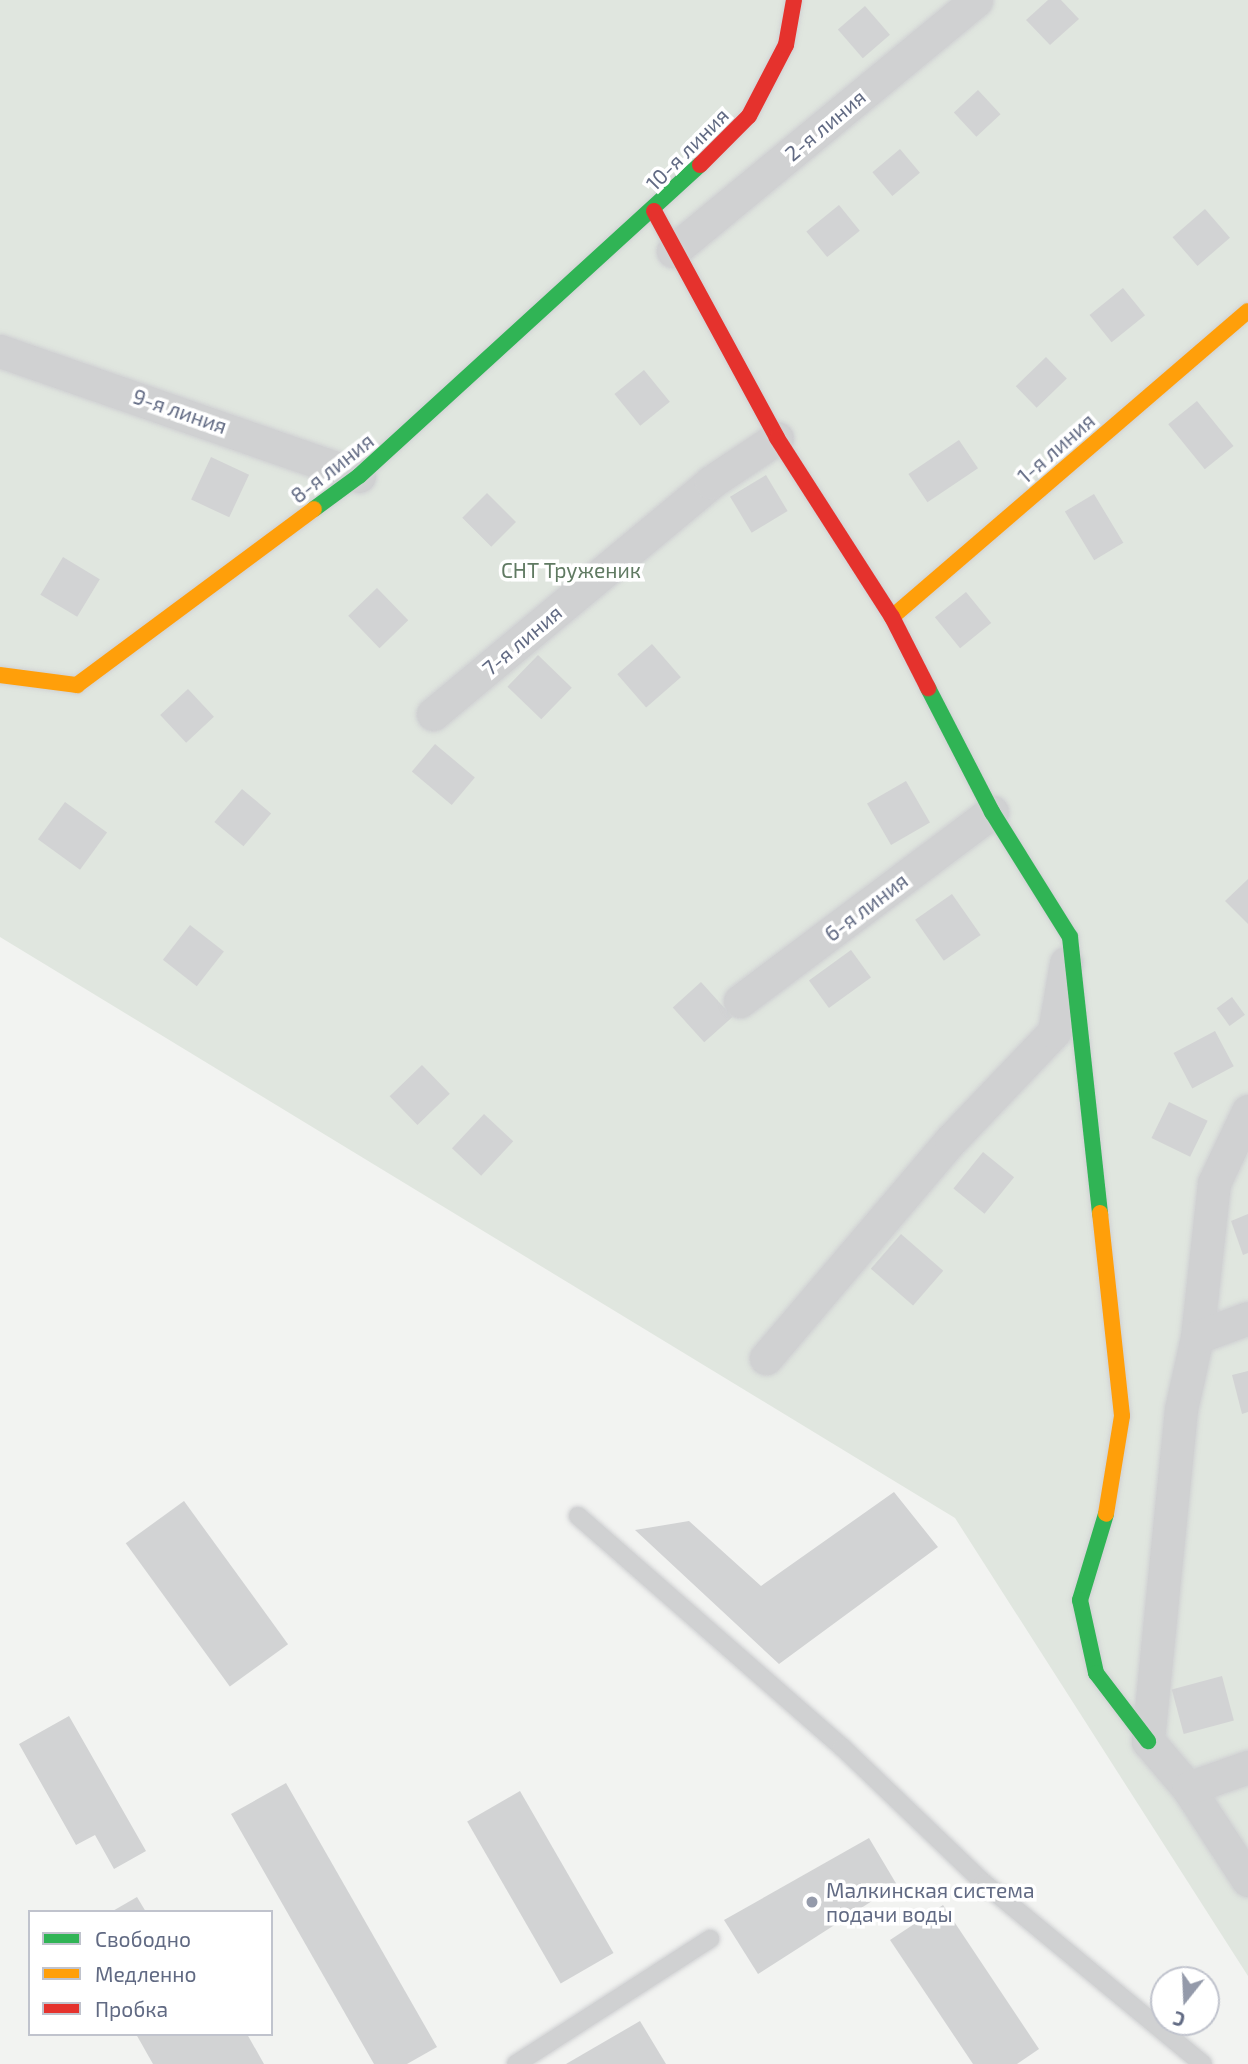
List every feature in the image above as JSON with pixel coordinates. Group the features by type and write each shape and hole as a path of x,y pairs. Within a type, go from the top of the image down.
{"street":[{"name":"10-я линия","path":"654,211 749,117 786,45 794,0"},
{"name":"2-я линия","path":"673,251 976,0"},
{"path":"654,211 673,251 777,438 892,617 992,812 1070,937 1122,1416 1106,1514 1080,1600 1096,1673 1188,1788 1248,1880"},
{"name":"8-я линия","path":"0,675 77,685 359,476 654,211"},
{"name":"1-я линия","path":"892,617 1248,310"},
{"name":"9-я линия","path":"0,351 359,476"},
{"name":"7-я линия","path":"433,713 711,482 777,438"},
{"name":"6-я линия","path":"740,1001 992,812"},
{"path":"766,1358 951,1140 1054,1032 1070,937"},
{"path":"1148,1741 1181,1409 1198,1337 1214,1182 1248,1111"},
{"path":"1198,1337 1248,1318"},
{"path":"1188,1788 1248,1767"}],"lane":[{"path":"578,1516 842,1747 984,1883 1203,2064"},
{"path":"516,2064 710,1939"}],"green space":[{"name":"СНТ Труженик","path":"0,0 1248,0 1248,1976 955,1518 0,937"}],"building":[{"path":"1048,0 1061,0 1079,19 1050,45 1026,20"},
{"path":"865,6 890,35 863,58 838,30"},
{"path":"978,90 1001,114 976,137 954,113"},
{"path":"900,149 920,173 892,196 872,172"},
{"path":"839,205 860,231 827,257 806,231"},
{"path":"1205,209 1230,238 1197,266 1173,237"},
{"path":"1123,288 1145,315 1112,342 1090,315"},
{"path":"1046,357 1067,379 1037,408 1016,386"},
{"path":"644,370 670,402 640,426 614,394"},
{"path":"1197,401 1234,446 1205,469 1168,424"},
{"path":"959,440 978,468 927,502 908,474"},
{"path":"211,457 249,475 229,517 191,500"},
{"path":"766,475 788,511 752,533 730,497"},
{"path":"487,493 516,522 491,547 462,518"},
{"path":"1094,494 1123,543 1094,560 1065,512"},
{"path":"63,557 100,579 77,617 40,595"},
{"path":"377,588 408,620 379,648 348,616"},
{"path":"966,592 991,623 960,648 935,617"},
{"path":"652,644 681,677 646,707 617,674"},
{"path":"538,655 572,688 541,719 507,687"},
{"path":"188,689 214,717 186,743 160,715"},
{"path":"435,744 475,777 452,805 412,772"},
{"path":"906,781 930,823 891,845 867,803"},
{"path":"242,789 271,813 243,846 214,822"},
{"path":"65,802 107,833 80,870 38,839"},
{"path":"1248,879 1248,924 1225,901"},
{"path":"952,894 981,935 944,961 915,920"},
{"path":"190,925 224,951 197,986 163,960"},
{"path":"851,950 871,978 829,1008 809,981"},
{"path":"701,982 732,1017 704,1042 673,1007"},
{"path":"1232,997 1245,1015 1230,1026 1217,1008"},
{"path":"1215,1031 1234,1066 1192,1088 1174,1053"},
{"path":"422,1065 450,1094 417,1125 390,1096"},
{"path":"1169,1102 1208,1121 1190,1157 1151,1138"},
{"path":"484,1114 513,1141 481,1176 452,1148"},
{"path":"983,1152 1014,1177 985,1214 953,1189"},
{"path":"1248,1214 1248,1253 1243,1255 1231,1221"},
{"path":"901,1234 943,1271 913,1305 871,1269"},
{"path":"1248,1371 1248,1412 1242,1414 1232,1375"},
{"path":"894,1492 938,1547 779,1664 635,1530 689,1521 761,1586"},
{"path":"184,1501 288,1644 230,1687 126,1543"},
{"path":"1222,1676 1234,1720 1184,1734 1172,1689"},
{"path":"69,1716 146,1851 114,1869 95,1835 76,1845 19,1744"},
{"path":"286,1783 437,2047 407,2064 374,2064 231,1814"},
{"path":"520,1791 614,1953 561,1983 467,1822"},
{"name":"Малкинская система подачи воды","path":"869,1838 897,1885 758,1974 724,1920"},
{"path":"137,1897 145,1910 114,1910"},
{"path":"943,1905 1039,2049 1017,2064 973,2064 890,1940"},
{"path":"640,2021 666,2064 566,2064"},
{"path":"137,2036 248,2036 264,2064 153,2064"}],"traffic: fast":[{"path":"314,509 359,476 700,165"},
{"path":"928,688 992,812 1070,937 1100,1213"},
{"path":"1106,1514 1080,1600 1096,1673 1148,1741"}],"traffic: slow":[{"path":"892,617 1248,311"},
{"path":"0,675 77,685 314,509"},
{"path":"1100,1213 1122,1416 1106,1514"}],"traffic: jam":[{"path":"700,165 749,116 786,45 794,0"},
{"path":"654,211 777,438 892,617 928,688"}],"place":[{"name":"Малкинская система подачи воды","path":"812,1902"}]}
